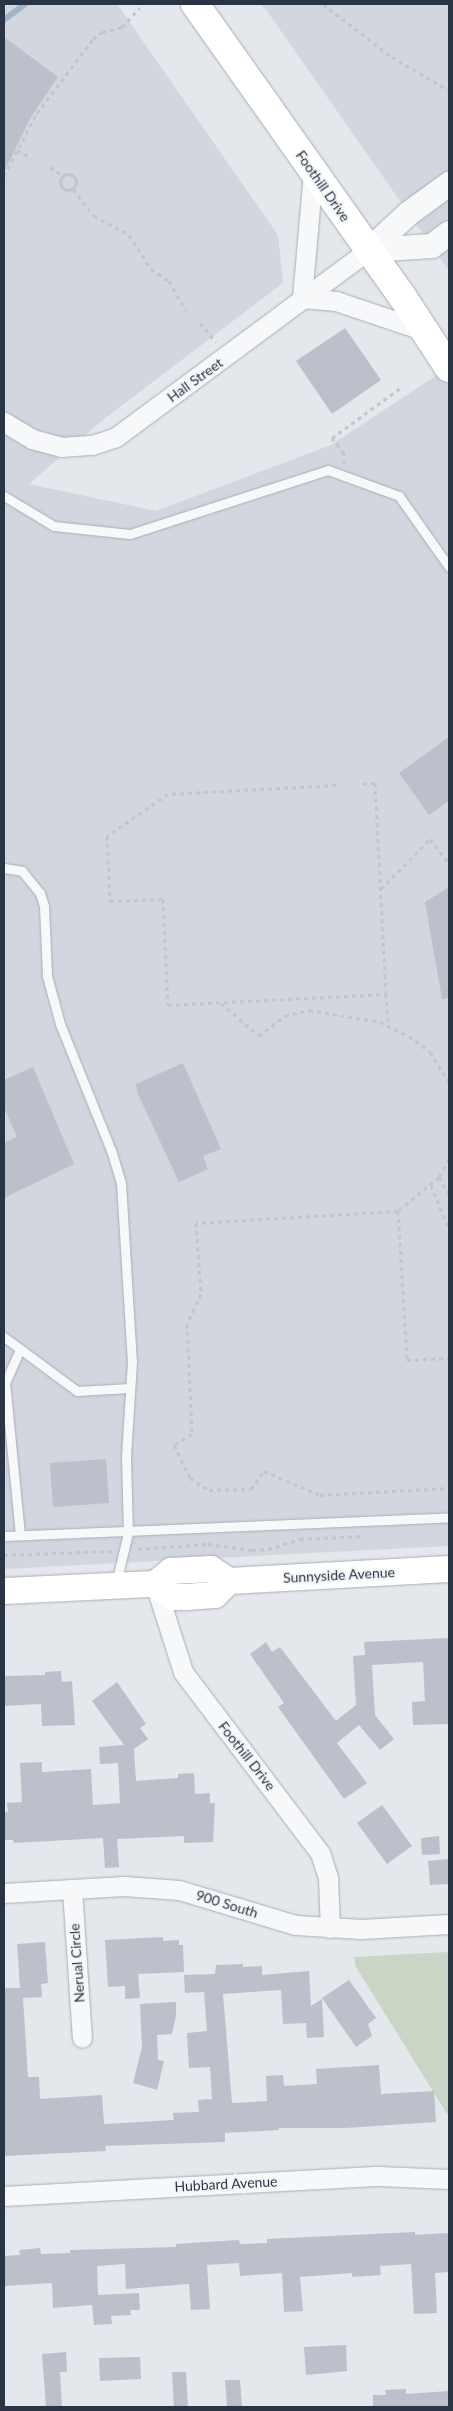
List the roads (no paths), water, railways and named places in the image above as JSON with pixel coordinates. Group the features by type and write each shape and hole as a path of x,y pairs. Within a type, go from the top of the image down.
{"main road":[{"name":"Foothill Drive","path":"195,4 369,250 449,368"},
{"name":"Sunnyside Avenue","path":"155,1584 171,1571 211,1569 229,1581 449,1569"},
{"path":"4,1591 155,1584"}],"street":[{"path":"313,172 302,298 336,300 425,331"},
{"path":"369,250 408,214 449,184"},
{"path":"369,250 432,246 449,233"},
{"name":"Hall Street","path":"4,422 46,445 61,448 104,442 132,426 369,250"},
{"name":"Foothill Drive","path":"155,1584 183,1672 320,1853 328,1877 330,1928"},
{"name":"900 South","path":"4,1893 124,1886 179,1890 296,1925 330,1928 449,1924"},
{"name":"Nerual Circle","path":"72,1889 82,2038"},
{"name":"Hubbard Avenue","path":"4,2196 379,2176 449,2179"}],"lane":[{"path":"4,496 54,526 130,534 328,470 399,496 449,567"},
{"path":"4,868 22,871 40,893 44,906 47,976 60,1024 111,1150 120,1183 132,1361 126,1457 128,1533 115,1585"},
{"path":"4,1337 78,1391 130,1388"},
{"path":"20,1349 5,1383 20,1535"},
{"path":"4,1536 128,1533 449,1517"}],"waterway":[{"path":"4,20 25,4"}]}
